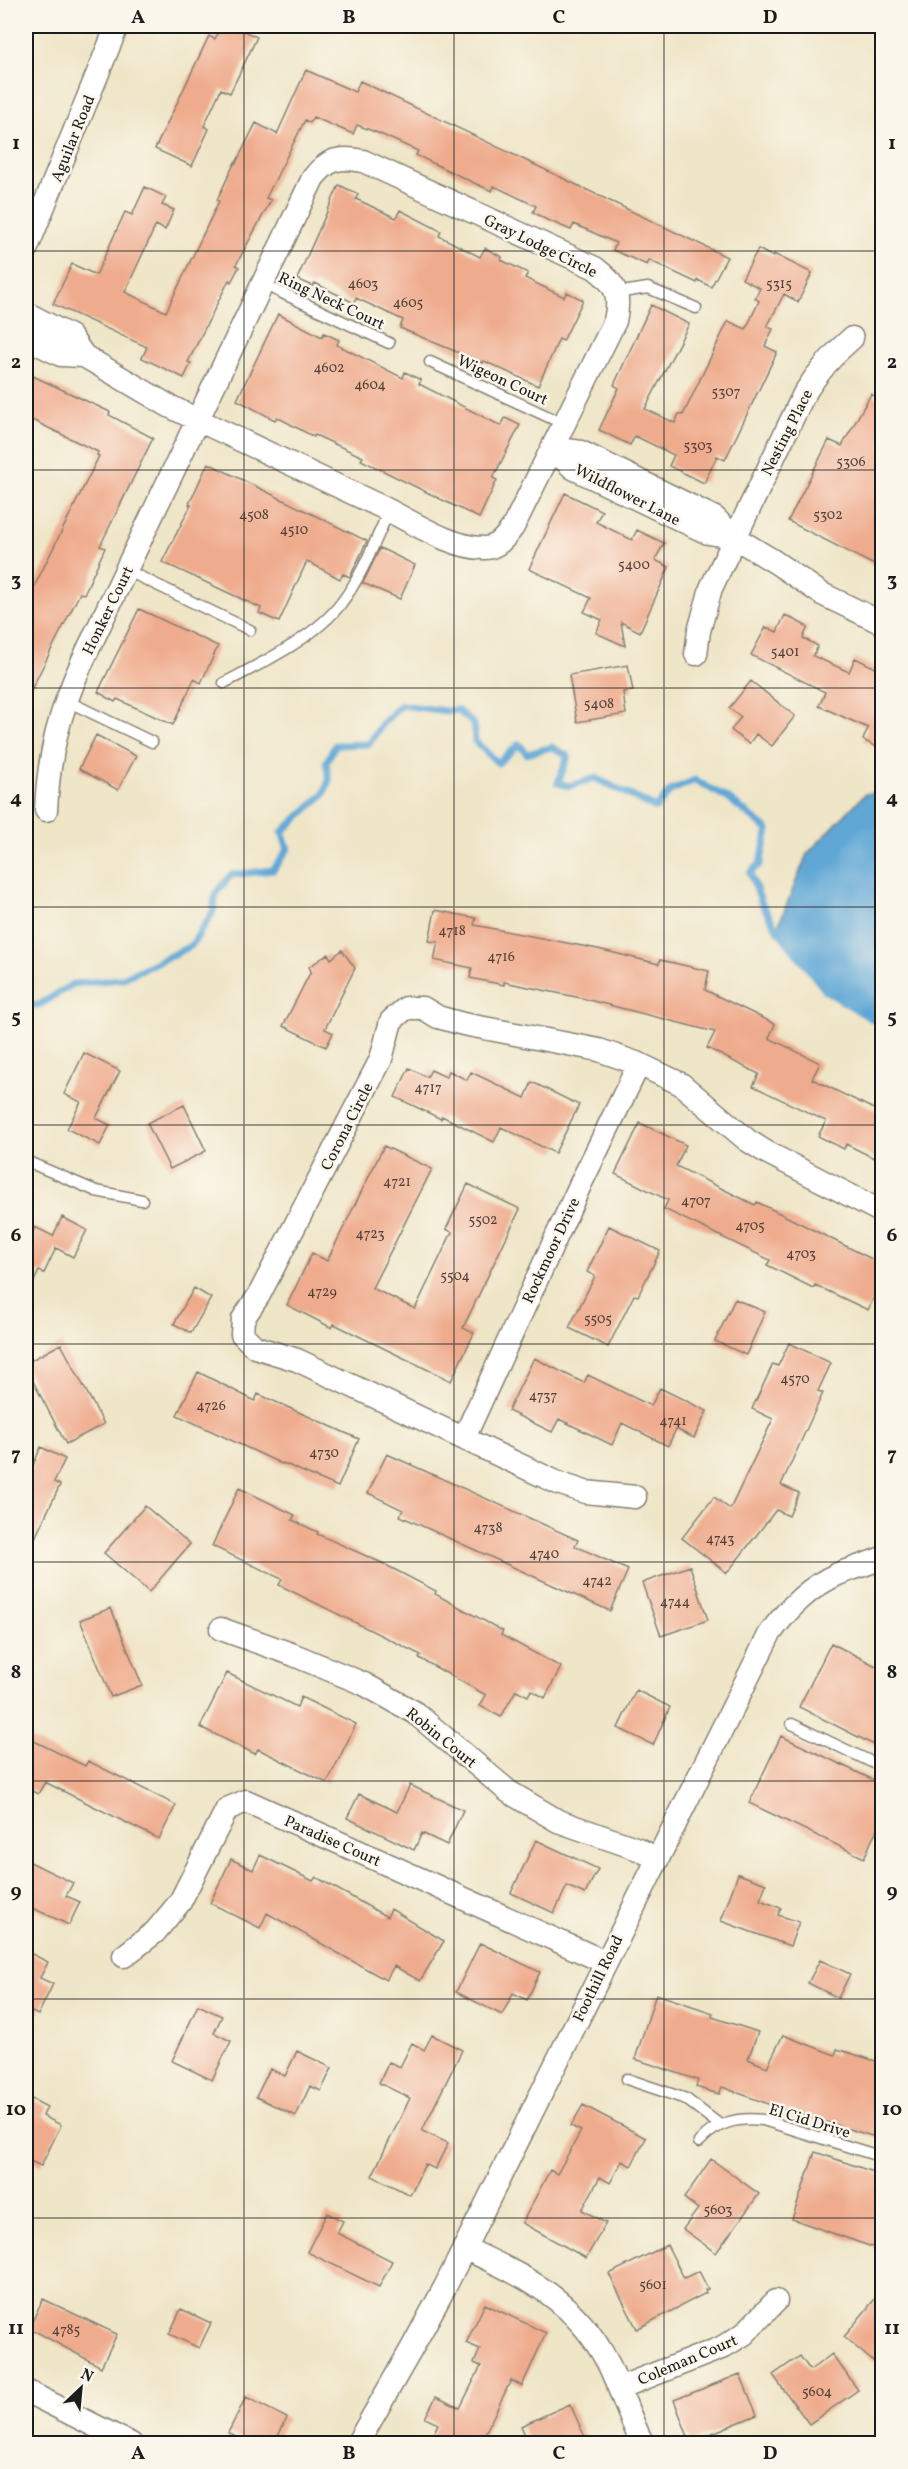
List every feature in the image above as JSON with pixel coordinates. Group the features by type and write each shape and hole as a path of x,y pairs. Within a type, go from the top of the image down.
{"street":[{"name":"Aguilar Road","path":"26,250 117,26"},
{"name":"Gray Lodge Circle","path":"198,420 313,178 332,159 346,157 363,161 595,268 608,278 616,293"},
{"path":"26,314 70,336 84,356 168,406 452,541 470,547 488,548 502,541 513,527 615,321 618,305 616,293"},
{"path":"26,338 61,355 84,356"},
{"name":"Nesting Place","path":"696,654 699,632 711,588 804,394 834,353 852,338"},
{"name":"Honker Court","path":"46,810 53,742 65,700 198,420"},
{"name":"Wildflower Lane","path":"552,448 573,468 612,477 668,505 708,533 734,537 822,594 882,623"},
{"name":"Corona Circle","path":"635,1497 611,1497 576,1490 558,1483 297,1360 255,1347 242,1334 243,1319 259,1295 381,1059 391,1021 406,1008 423,1008 438,1017 454,1022 599,1050 639,1064 681,1084 747,1140 766,1152 882,1212"},
{"name":"Rockmoor Drive","path":"464,1438 580,1183 639,1064"},
{"name":"Foothill Road","path":"357,2444 412,2348 464,2248 656,1858 769,1635 783,1615 819,1585 836,1575 882,1558"},
{"name":"Robin Court","path":"220,1629 294,1655 364,1684 414,1712 509,1792 528,1804 558,1821 656,1858"},
{"name":"Paradise Court","path":"124,1956 155,1932 180,1902 227,1809 246,1802 605,1962"},
{"path":"464,2248 516,2272 560,2301 592,2337 607,2361 643,2444"},
{"name":"Coleman Court","path":"619,2388 721,2348 744,2334 776,2301"},
{"path":"26,2391 131,2444"}],"lane":[{"name":"Ring Neck Court","path":"262,284 389,343"},
{"path":"616,293 648,288 696,308"},
{"name":"Wigeon Court","path":"430,362 564,423"},
{"path":"224,683 284,651 342,603 389,511"},
{"path":"126,570 250,630"},
{"path":"65,700 152,742"},
{"path":"26,1161 96,1191 142,1200"},
{"path":"792,1724 882,1767"},
{"path":"627,2079 686,2099 720,2125"},
{"name":"El Cid Drive","path":"699,2142 708,2132 733,2120 763,2120 882,2157"}],"water":[{"path":"882,792 882,1025 826,991 777,929 807,854 865,794"}],"building":[{"path":"221,26 233,26 257,37 230,93 221,89 204,126 209,129 192,166 155,149 209,36 215,39"},
{"path":"306,70 355,92 360,81 727,257 711,287 698,280 697,283 649,260 647,265 613,250 616,243 574,224 571,230 545,219 533,212 536,206 494,186 492,191 474,183 416,155 418,151 378,133 357,125 353,134 313,117 310,123 305,120 266,198 271,200 236,265 239,267 231,282 229,280 188,362 191,363 184,378 142,358 147,347 53,304 72,264 96,275 125,212 132,215 145,187 166,197 162,205 174,210 165,230 156,225 125,292 166,312 235,162 256,123 277,134"},
{"path":"339,185 358,194 356,199 396,218 400,210 441,231 439,236 480,257 485,248 502,257 501,260 528,273 525,278 564,297 567,292 583,300 563,341 559,339 538,386 484,361 483,363 400,328 403,320 356,298 354,303 315,283 313,286 297,279"},
{"path":"758,249 773,257 774,254 812,273 798,302 784,294 767,327 773,329 765,346 777,352 725,460 717,456 704,483 669,466 674,455 635,436 630,445 599,430 619,388 614,385 651,305 689,324 645,409 675,423 679,414 683,415 728,321 746,329 759,301 755,298 760,288 742,279"},
{"path":"278,314 322,337 324,333 339,340 337,345 403,378 405,372 421,380 419,384 501,426 505,418 520,425 493,478 497,480 479,518 361,460 363,457 315,435 314,437 277,417 275,420 237,400"},
{"path":"33,376 110,412 109,415 153,438 100,546 105,548 84,594 80,593 26,700 26,603 99,456 98,452 26,417 26,392"},
{"path":"871,394 882,400 882,569 788,521 829,440 842,446"},
{"path":"208,463 367,541 350,577 343,574 340,579 307,561 279,622 259,613 261,608 162,562 191,505 189,504"},
{"path":"565,493 602,511 596,522 632,540 637,530 664,543 655,560 669,567 640,632 621,622 625,646 596,633 602,620 584,612 591,598 529,569"},
{"path":"380,548 415,565 400,599 363,583"},
{"path":"139,609 218,646 201,683 194,679 173,725 117,699 115,702 98,692"},
{"path":"785,615 808,627 803,638 818,646 813,656 849,672 855,658 882,671 882,750 863,740 868,728 819,706 825,692 751,655 766,627 777,632"},
{"path":"628,665 633,691 623,692 626,714 577,722 569,675"},
{"path":"751,681 795,716 772,746 756,734 749,744 731,730 741,717 729,708"},
{"path":"96,735 136,756 118,790 79,769"},
{"path":"435,910 476,918 474,925 598,949 659,964 660,960 709,971 705,990 775,1024 769,1038 820,1063 812,1079 882,1113 882,1162 846,1144 844,1149 818,1136 826,1121 753,1086 759,1074 707,1048 715,1032 581,998 504,982 504,985 470,978 472,968 434,960 438,942 429,941"},
{"path":"342,950 355,968 325,1029 333,1033 326,1047 283,1026 311,971 309,967 328,954 331,959"},
{"path":"84,1053 120,1071 96,1118 110,1125 100,1145 67,1129 81,1102 64,1094"},
{"path":"409,1068 427,1077 431,1070 446,1077 449,1071 467,1080 471,1072 525,1098 532,1082 579,1105 555,1153 501,1127 494,1142 442,1116 441,1119 395,1097"},
{"path":"184,1105 206,1151 170,1169 147,1123"},
{"path":"640,1123 686,1145 676,1166 755,1205 757,1202 882,1264 882,1280 868,1310 815,1285 813,1288 767,1265 770,1260 664,1209 668,1200 615,1174"},
{"path":"384,1146 432,1169 372,1288 415,1309 452,1232 446,1229 468,1184 520,1209 463,1328 474,1333 451,1381 334,1324 332,1328 287,1305 312,1253 327,1261"},
{"path":"62,1217 87,1230 73,1257 56,1248 44,1273 39,1271 26,1298 26,1246 35,1227 53,1236"},
{"path":"609,1226 660,1251 638,1296 634,1295 608,1347 569,1328 595,1276 587,1272"},
{"path":"194,1288 211,1298 191,1333 174,1324"},
{"path":"735,1299 765,1312 746,1355 715,1341"},
{"path":"789,1343 831,1363 818,1391 823,1393 781,1485 799,1493 789,1516 776,1510 727,1573 682,1538 714,1497 730,1509 773,1419 752,1409 773,1364 778,1366"},
{"path":"61,1344 104,1424 66,1444 26,1368 26,1363"},
{"path":"534,1358 584,1383 588,1375 651,1406 660,1388 707,1411 694,1438 676,1429 668,1446 622,1423 612,1445 559,1419 552,1432 508,1411"},
{"path":"198,1372 255,1401 258,1394 359,1439 338,1487 282,1464 177,1415"},
{"path":"41,1447 65,1459 54,1482 60,1485 26,1557 26,1481"},
{"path":"387,1454 578,1540 575,1546 628,1570 610,1611 400,1516 403,1510 368,1493"},
{"path":"239,1488 295,1515 292,1520 318,1532 317,1534 382,1563 436,1591 435,1594 503,1631 501,1635 561,1667 545,1698 531,1690 528,1696 516,1690 501,1717 480,1706 486,1695 419,1658 421,1655 279,1585 282,1579 212,1546"},
{"path":"145,1506 190,1544 149,1592 104,1553"},
{"path":"690,1566 708,1620 661,1636 642,1583"},
{"path":"111,1608 142,1685 111,1697 80,1620"},
{"path":"831,1643 882,1669 882,1749 799,1707"},
{"path":"227,1673 297,1707 301,1697 356,1724 327,1783 258,1749 255,1754 200,1727"},
{"path":"636,1690 670,1707 653,1745 618,1728"},
{"path":"781,1736 882,1784 882,1817 864,1858 749,1803"},
{"path":"26,1737 85,1766 88,1761 176,1805 159,1839 45,1782 38,1794 26,1788"},
{"path":"410,1785 463,1810 447,1845 422,1833 414,1850 347,1818 359,1794 397,1812"},
{"path":"536,1840 598,1869 585,1894 567,1886 554,1913 511,1893"},
{"path":"260,1855 313,1881 316,1877 387,1917 391,1909 444,1941 420,1981 394,1966 386,1980 267,1913 260,1928 210,1903 231,1859 253,1870"},
{"path":"26,1860 73,1883 66,1896 80,1902 69,1925 26,1905"},
{"path":"738,1874 766,1884 760,1900 781,1908 778,1915 799,1922 790,1946 721,1921"},
{"path":"480,1943 540,1972 527,2000 513,1993 502,2015 456,1992"},
{"path":"26,1951 48,1962 40,1978 53,1984 38,2015 26,2009"},
{"path":"820,1960 850,1974 838,1998 808,1983"},
{"path":"656,1994 713,2013 712,2017 758,2032 748,2059 767,2067 783,2035 835,2055 837,2049 882,2063 882,2139 782,2109 722,2087 719,2094 696,2087 698,2080 635,2059"},
{"path":"198,2005 222,2016 214,2033 231,2041 212,2080 172,2061"},
{"path":"432,2035 462,2050 422,2131 448,2143 435,2169 425,2164 410,2195 372,2176 410,2098 379,2083 389,2062 400,2067 412,2043 424,2050"},
{"path":"297,2051 332,2068 321,2091 310,2086 296,2116 256,2097 270,2069 285,2076"},
{"path":"26,2096 47,2107 43,2116 61,2125 41,2166 26,2159"},
{"path":"583,2105 646,2138 631,2166 622,2161 610,2183 600,2177 582,2210 606,2223 586,2258 522,2223 550,2170 557,2174 581,2131 571,2126"},
{"path":"815,2152 882,2175 882,2237 878,2249 792,2219"},
{"path":"711,2159 759,2194 716,2253 683,2229 698,2209 684,2198"},
{"path":"327,2213 343,2221 337,2233 392,2261 379,2287 307,2252"},
{"path":"667,2245 684,2278 699,2271 708,2289 705,2290 706,2293 637,2329 609,2274"},
{"path":"882,2290 882,2369 844,2337"},
{"path":"43,2299 117,2334 101,2367 29,2328"},
{"path":"485,2304 546,2333 522,2386 511,2380 480,2444 428,2444 438,2424 425,2418 436,2397 460,2408 481,2366 474,2363 480,2349 466,2343"},
{"path":"181,2309 211,2323 199,2348 169,2334"},
{"path":"832,2354 858,2390 809,2424 773,2375 800,2356 810,2370"},
{"path":"740,2374 757,2415 690,2442 674,2400"},
{"path":"246,2397 287,2418 274,2444 249,2444 228,2433"},
{"path":"570,2404 588,2444 529,2444 521,2426"}],"waterway":[{"path":"26,1006 39,1005 73,984 121,979 191,946 213,912 216,893 231,875 273,870 288,849 282,832 324,794 329,780 326,763 335,745 369,744 381,725 401,705 446,711 457,710 474,724 475,741 498,763 519,744 527,754 552,747 568,756 558,783 570,786 595,778 656,808 670,791 695,780 729,799 768,830 760,864 750,873 762,904 777,929 826,991 882,1025"}]}
